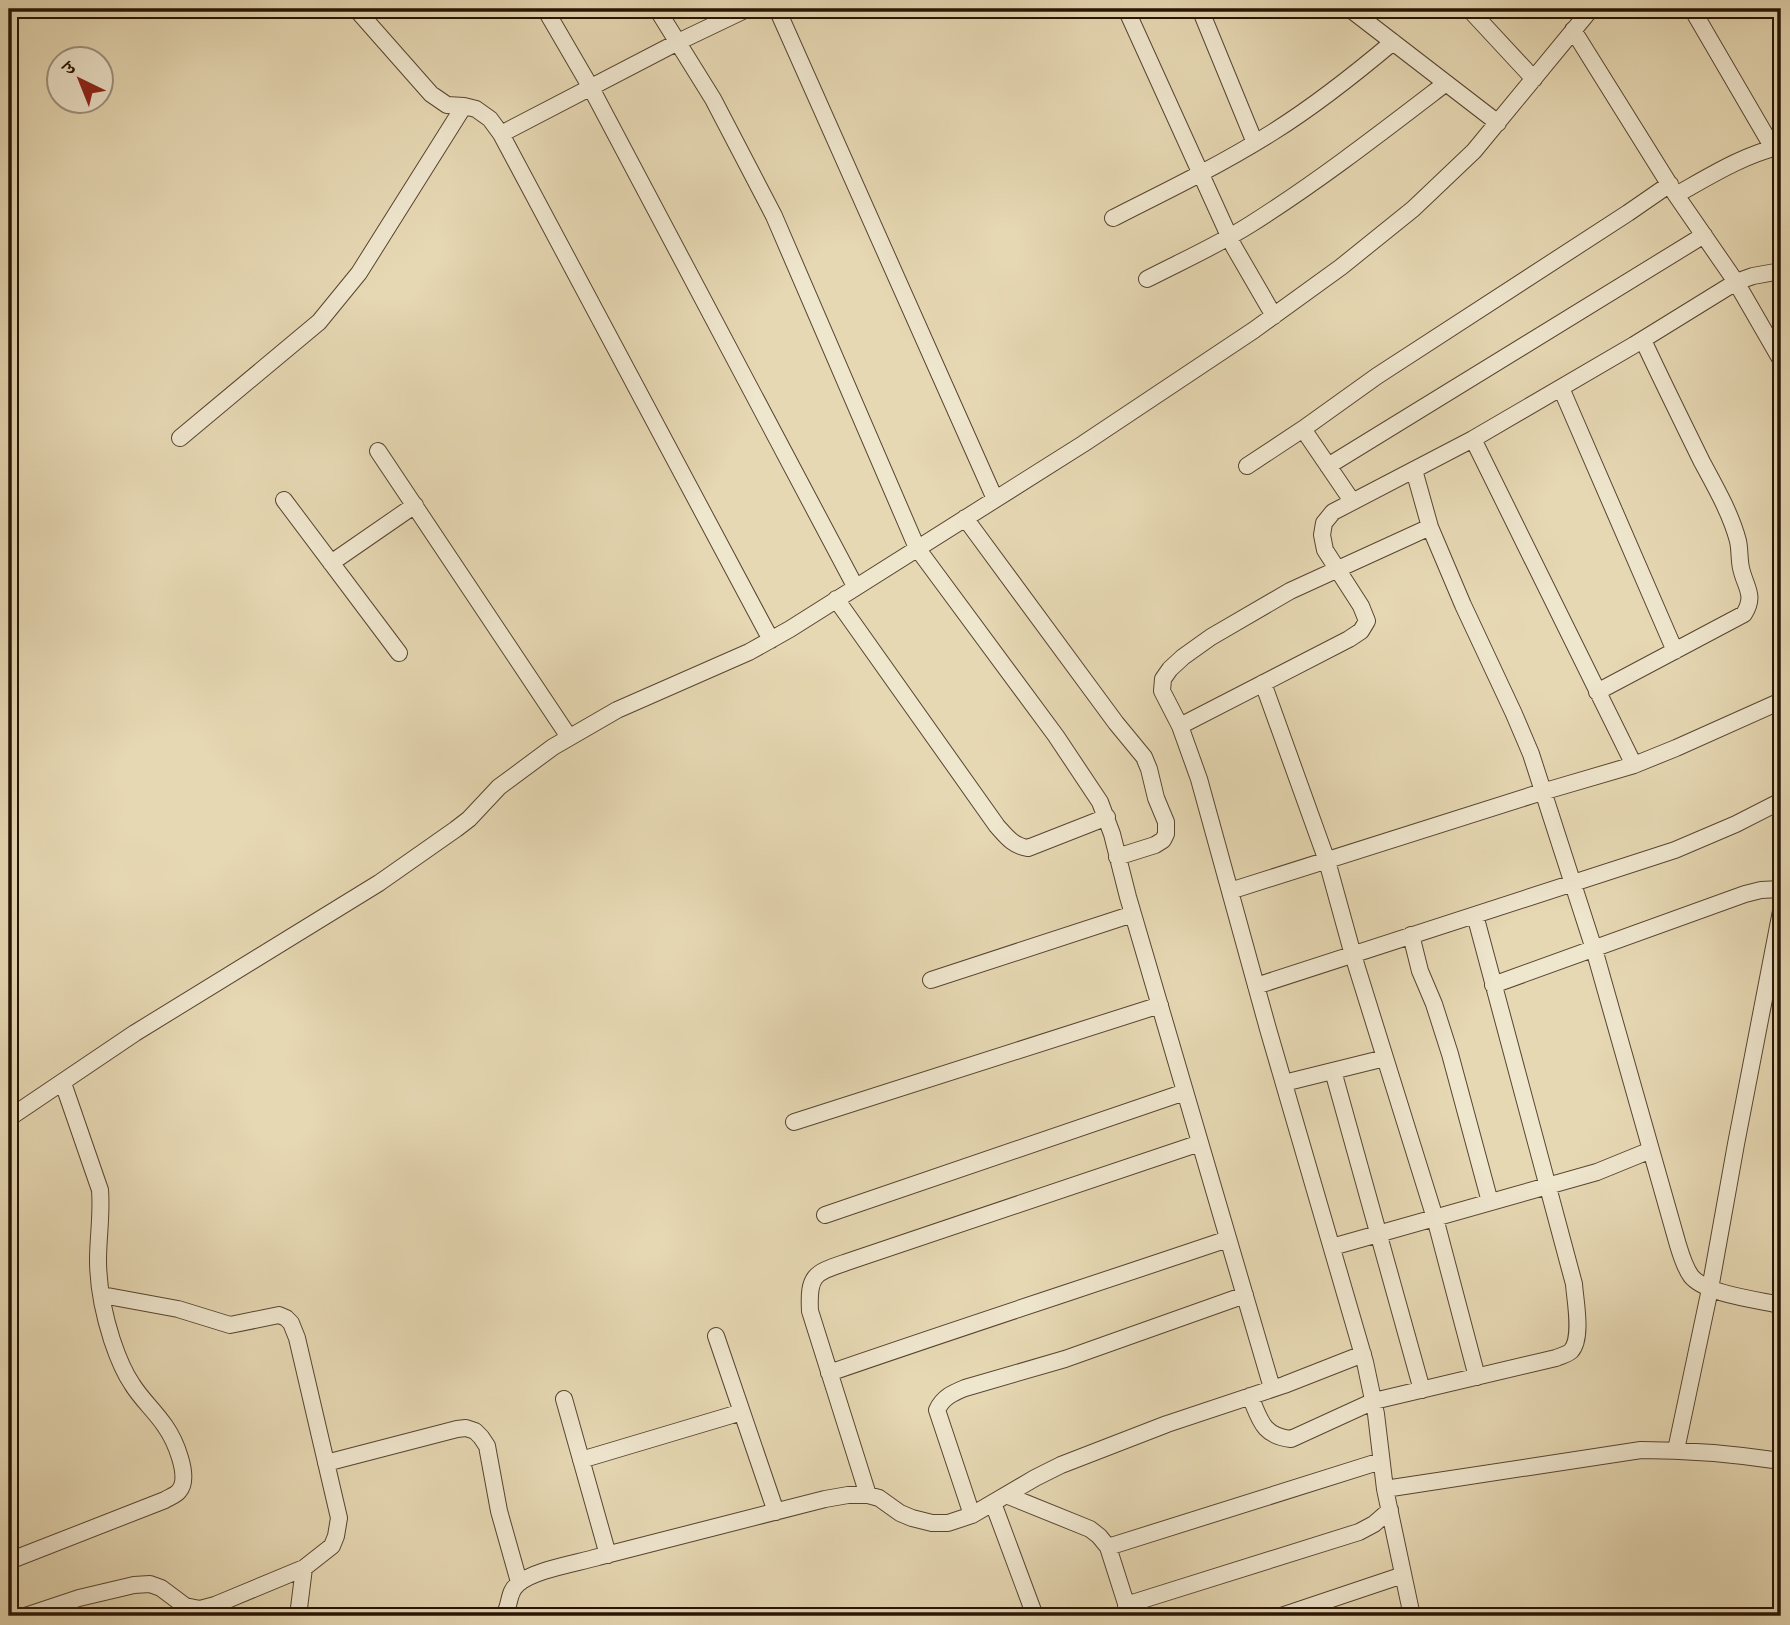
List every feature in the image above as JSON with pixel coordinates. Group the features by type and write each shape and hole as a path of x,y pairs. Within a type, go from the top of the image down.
{"street":[{"path":"356,9 431,94 447,105 476,109 490,119 501,134 771,640"},
{"path":"545,9 591,88 855,586"},
{"path":"657,9 713,99 774,216 917,548 1069,754 1107,817 1272,1388"},
{"path":"501,134 747,9"},
{"path":"777,9 995,499"},
{"path":"1126,9 1229,237 1274,316"},
{"path":"1200,9 1255,143"},
{"path":"1350,9 1498,122"},
{"path":"1469,9 1534,79"},
{"path":"9,1118 125,1039 380,883 456,829 516,773 569,737 628,705 771,640 1083,444 1274,316 1413,209 1474,150 1591,9"},
{"path":"1247,466 1349,395 1628,213 1736,162 1777,147 1692,9"},
{"path":"1573,30 1673,190 1735,282 1781,360"},
{"path":"1113,218 1201,174 1255,143 1343,84 1393,42"},
{"path":"1147,279 1229,237 1346,159 1446,83"},
{"path":"180,438 319,322 335,305 359,273 464,106"},
{"path":"1328,466 1704,235"},
{"path":"1180,726 1361,631 1367,621 1361,606 1325,550 1322,535 1324,523 1333,512 1472,439 1643,340 1735,282 1781,271"},
{"path":"1597,692 1744,614 1751,598 1741,568 1738,540 1720,496 1643,340"},
{"path":"1561,388 1675,651"},
{"path":"1303,429 1352,502"},
{"path":"1472,439 1634,765"},
{"path":"378,450 569,737"},
{"path":"1415,470 1430,527 1524,737 1574,882 1685,1264 1691,1276 1710,1289 1781,1305"},
{"path":"284,500 399,653"},
{"path":"331,563 415,505"},
{"path":"965,518 1144,757 1166,822 1166,834 1163,840 1155,845 1117,857"},
{"path":"1412,1616 1385,1489 1374,1401 1363,1354 1199,779 1180,726 1162,691 1163,679 1170,669 1202,643 1240,619 1290,591 1430,527"},
{"path":"836,599 998,825 1013,842 1028,848 1107,817"},
{"path":"1263,683 1327,861 1435,1218 1477,1377"},
{"path":"1230,891 1634,765 1781,701"},
{"path":"1256,986 1701,840 1781,801"},
{"path":"1493,985 1745,894 1781,888"},
{"path":"1676,1450 1710,1289 1735,1144 1781,911"},
{"path":"931,980 1133,914"},
{"path":"1250,1396 1264,1427 1278,1438 1291,1439 1374,1401 1556,1358 1570,1352 1576,1343 1574,1284 1475,915"},
{"path":"1412,935 1420,971 1450,1054 1490,1202"},
{"path":"794,1122 1160,1005"},
{"path":"1284,1083 1385,1058"},
{"path":"1333,1071 1422,1390"},
{"path":"9,1561 166,1500 183,1485 177,1448 166,1427 135,1388 112,1339 102,1295 98,1259 100,1190 63,1083"},
{"path":"825,1215 1185,1092"},
{"path":"868,1494 810,1311 811,1284 819,1273 1200,1143"},
{"path":"1332,1247 1597,1172 1651,1150"},
{"path":"829,1373 1228,1239"},
{"path":"25,1616 79,1598 134,1585 150,1584 161,1588 185,1606 200,1609 237,1597 304,1568 332,1546 336,1536 338,1518 297,1338 291,1323 279,1315 230,1325 178,1309 102,1295"},
{"path":"972,1515 937,1410 941,1402 965,1388 1065,1359 1245,1295"},
{"path":"716,1336 776,1512"},
{"path":"503,1616 508,1611 512,1590 519,1582 553,1569 848,1495 868,1494 912,1518 948,1523 972,1515 1061,1465 1363,1354"},
{"path":"564,1399 608,1555"},
{"path":"581,1460 742,1412"},
{"path":"326,1463 442,1432 466,1428 475,1432 487,1446 499,1511 519,1582"},
{"path":"1385,1489 1641,1450 1729,1453 1781,1461"},
{"path":"1108,1547 1381,1461"},
{"path":"999,1499 1090,1529 1099,1535 1108,1547 1128,1610 1359,1532 1374,1524 1390,1510"},
{"path":"999,1499 1035,1616"},
{"path":"298,1616 304,1568"},
{"path":"1281,1616 1403,1574"}]}
